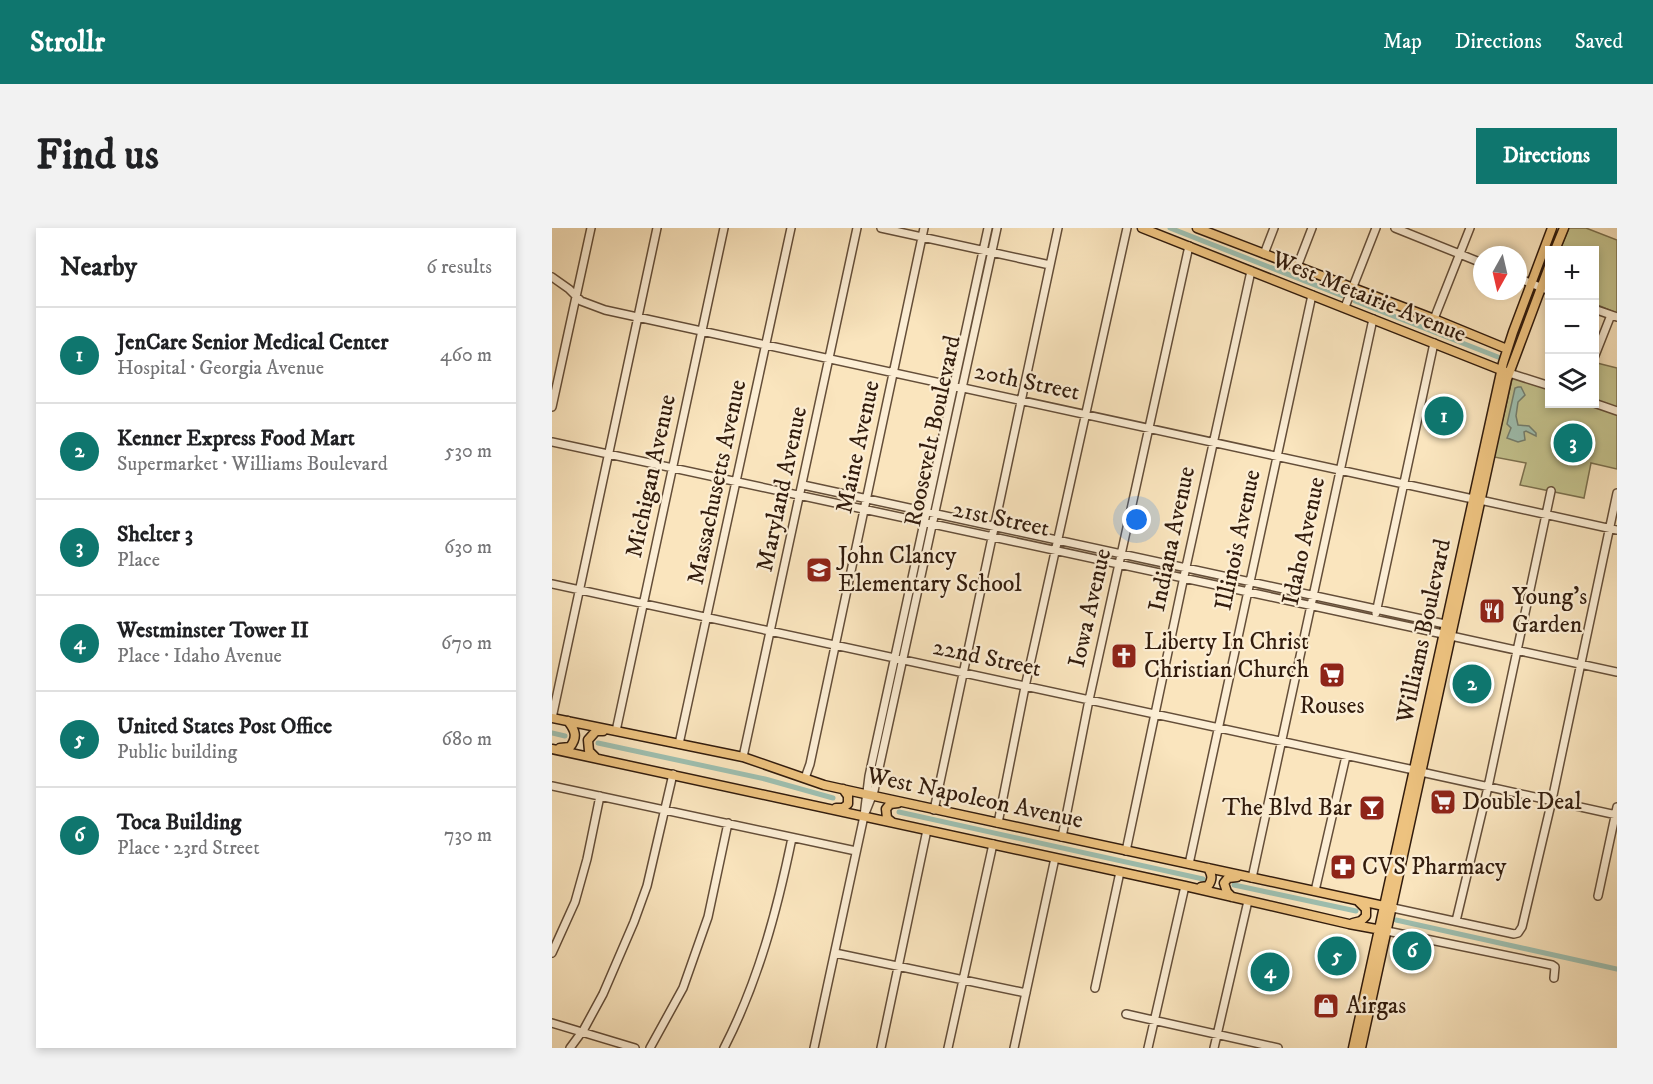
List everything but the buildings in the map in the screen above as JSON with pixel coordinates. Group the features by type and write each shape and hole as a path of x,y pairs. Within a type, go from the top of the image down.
{"main road":[{"name":"West Metairie Avenue","path":"1142,228 1505,372"},
{"name":"Williams Boulevard","path":"1417,771 1417,756 1477,516 1480,482 1478,476 1505,372 1513,360 1531,283 1552,228"},
{"path":"1557,246 1564,228"},
{"name":"West Metairie Avenue","path":"1203,229 1507,349"},
{"name":"Williams Boulevard","path":"1356,1047 1417,771 1447,652 1445,624 1477,499 1505,372 1507,349 1545,276"},
{"path":"1507,349 1512,354 1513,360"},
{"path":"1445,624 1448,627 1447,652"},
{"name":"West Napoleon Avenue","path":"552,718 743,757 843,789 934,810 1388,907"},
{"path":"553,749 570,747 574,742 575,731 568,721"},
{"path":"596,758 589,751 588,740 596,731 613,731"},
{"name":"West Napoleon Avenue","path":"553,749 1383,930"},
{"path":"829,809 843,808 848,804 848,796 843,789"},
{"path":"892,822 887,818 886,809 891,804 904,803"},
{"path":"1190,887 1208,886 1211,882 1208,868"},
{"path":"1233,897 1227,892 1224,883 1228,878 1248,877"},
{"path":"1349,924 1361,921 1366,916 1366,909 1357,900"}],"street":[{"path":"552,407 591,228"},
{"path":"552,718 657,228"},
{"name":"Michigan Avenue","path":"613,731 644,603 724,228"},
{"name":"Massachusetts Avenue","path":"679,744 738,482 791,228"},
{"name":"Maryland Avenue","path":"743,757 857,228"},
{"path":"881,228 1050,265"},
{"name":"Maine Avenue","path":"805,778 810,764 924,228"},
{"name":"Roosevelt Boulevard","path":"814,1048 864,816 903,660 928,523 926,512 988,228"},
{"name":"Roosevelt Boulevard","path":"869,795 894,658 928,523 934,513 997,228"},
{"path":"934,810 1058,228"},
{"path":"998,823 1025,687 1127,228"},
{"path":"1264,254 1274,228"},
{"path":"1297,267 1312,228"},
{"path":"1345,307 1376,228"},
{"path":"1395,228 1473,259"},
{"path":"1434,319 1470,228"},
{"name":"Iowa Avenue","path":"1062,837 1089,700 1189,246"},
{"name":"Indiana Avenue","path":"1126,851 1251,270"},
{"name":"20th Street","path":"552,277 581,301 604,310 1613,529"},
{"path":"1527,281 1545,289"},
{"name":"Illinois Avenue","path":"1189,864 1312,295"},
{"path":"1596,354 1614,316 1599,311"},
{"name":"Idaho Avenue","path":"1248,877 1281,742 1373,319"},
{"path":"1375,620 1434,343"},
{"name":"West Metairie Avenue","path":"1505,372 1545,384"},
{"path":"1599,405 1617,411"},
{"name":"21st Street","path":"552,442 1617,672"},
{"name":"21st Street","path":"803,485 1445,624"},
{"path":"1456,921 1488,787 1551,491"},
{"path":"1388,907 1514,934 1518,933 1522,927 1552,800 1580,664 1613,529 1617,493"},
{"name":"22nd Street","path":"552,584 1488,787 1616,812"},
{"path":"1315,891 1346,756"},
{"path":"570,1048 603,994 634,922 647,886 673,774"},
{"path":"552,786 856,851"},
{"path":"552,953 575,902 587,859 600,796"},
{"path":"1598,897 1616,812"},
{"path":"650,1048 683,988 708,917 728,823"},
{"path":"881,1048 927,830"},
{"path":"724,1048 749,992 767,943 792,838"},
{"path":"948,1048 993,844"},
{"path":"1014,1048 1055,858"},
{"path":"1095,988 1120,872"},
{"path":"1148,1048 1190,887"},
{"path":"1214,1048 1248,901"},
{"path":"1383,930 1552,965 1555,967 1554,978"},
{"path":"835,953 1026,993"},
{"path":"1126,1014 1278,1048"},
{"path":"552,1023 635,1048"}],"shaded area":[{"path":"1569,228 1586,228 1617,240 1617,313 1599,306 1599,246 1562,246"},
{"path":"1599,364 1617,368 1617,469 1591,463 1584,498 1520,485 1526,463 1494,457 1513,375 1545,388 1545,408 1599,408"},
{"path":"1521,387 1525,395 1518,402 1516,416 1518,425 1529,426 1536,436 1526,431 1524,432 1525,440 1518,442 1507,438 1511,428 1507,424 1515,388"}],"waterway":[{"path":"1170,228 1343,296"},
{"path":"1355,301 1498,357"},
{"path":"552,733 565,736"},
{"path":"598,743 765,779 833,798"},
{"path":"899,812 1203,879"},
{"path":"1234,885 1356,911"},
{"path":"1396,920 1617,969"}],"place":[{"name":"JenCare Senior Medical Center","path":"1444,416"},
{"name":"Shelter 3","path":"1573,443"},
{"name":"John Clancy Elementary School","path":"819,570"},
{"name":"Young's Garden","path":"1492,611"},
{"name":"Liberty In Christ Christian Church","path":"1124,656"},
{"name":"Rouses","path":"1332,675"},
{"name":"Kenner Express Food Mart","path":"1472,684"},
{"name":"Double Deal","path":"1443,802"},
{"name":"The Blvd Bar","path":"1372,808"},
{"name":"CVS Pharmacy","path":"1343,867"},
{"name":"Toca Building","path":"1412,951"},
{"name":"United States Post Office","path":"1337,956"},
{"name":"Westminster Tower II","path":"1270,972"},
{"name":"Airgas","path":"1326,1006"}]}
